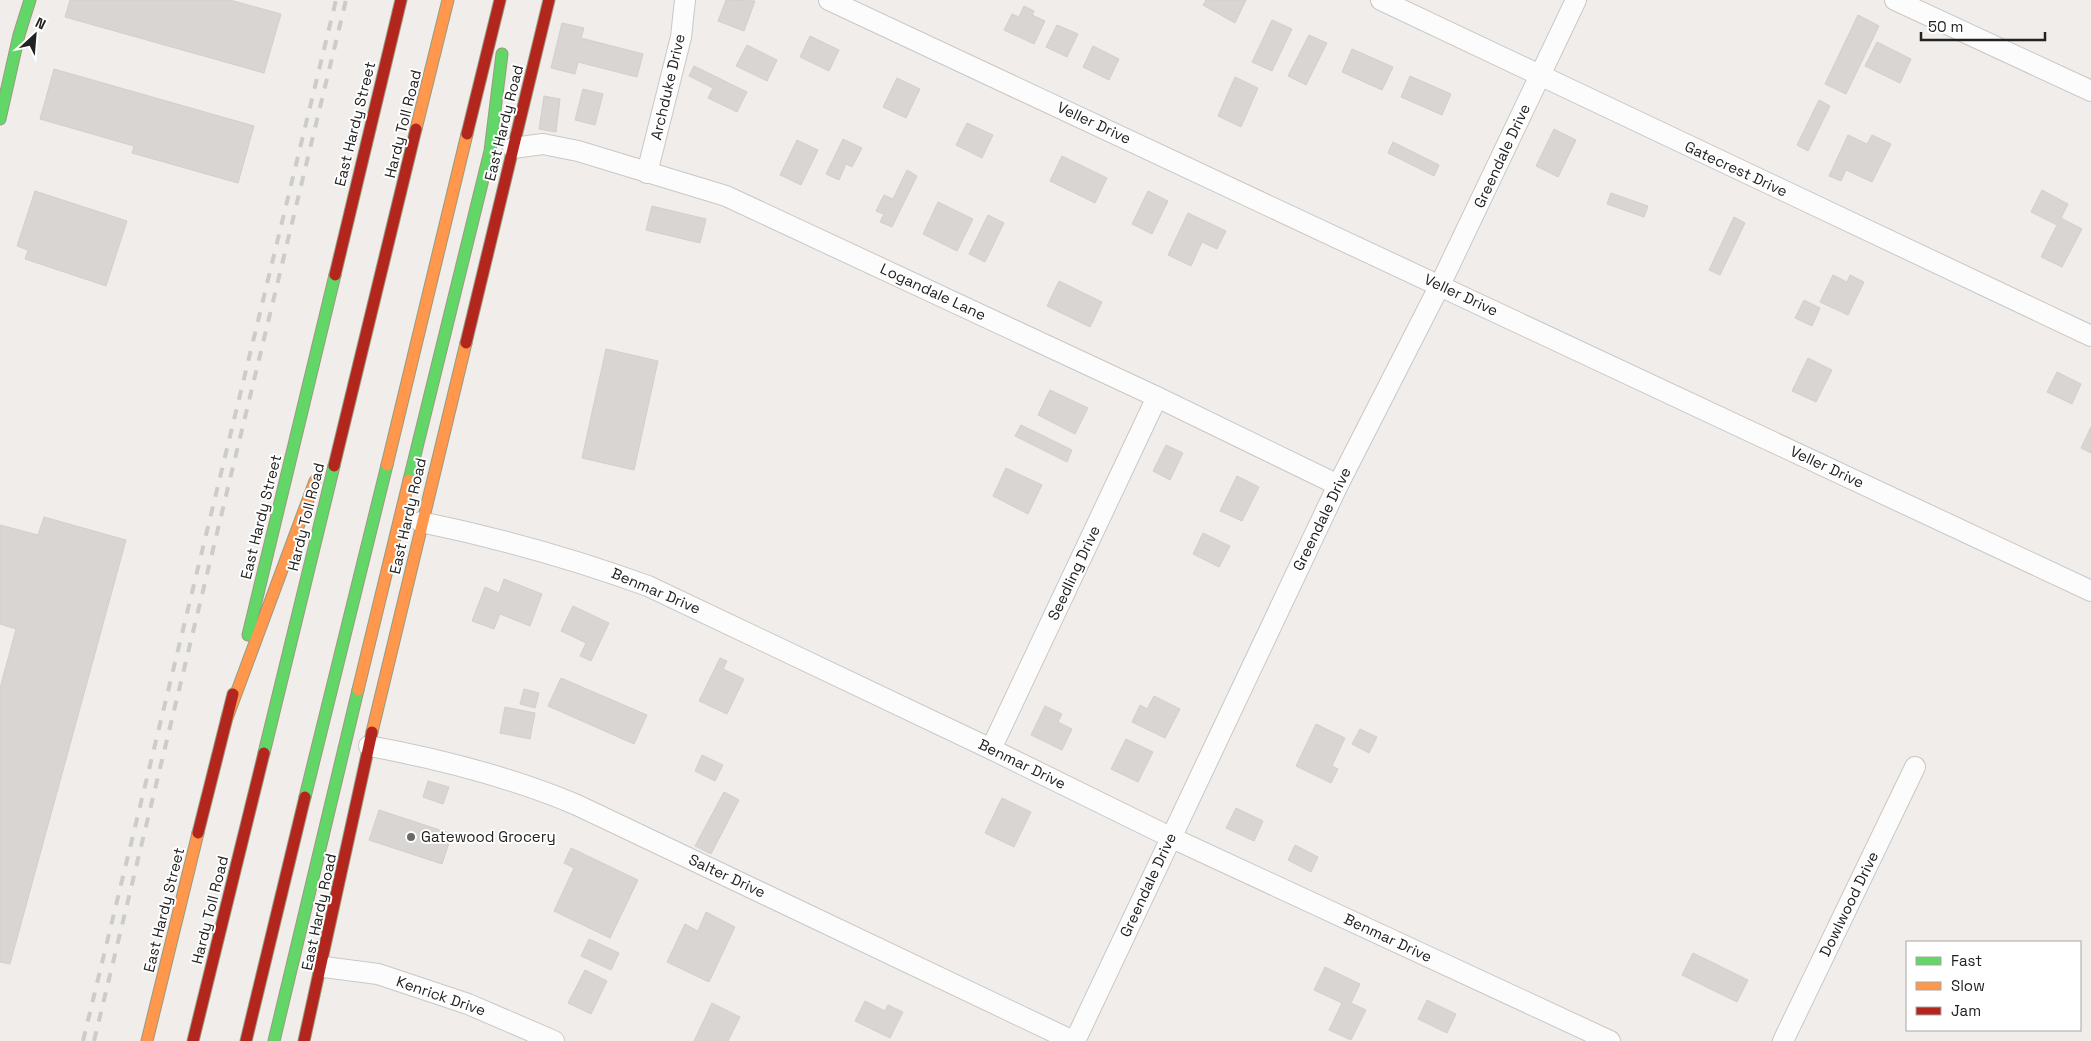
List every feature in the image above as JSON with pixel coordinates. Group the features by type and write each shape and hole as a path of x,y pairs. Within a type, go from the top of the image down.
{"main road":[{"path":"0,119 30,0"},
{"name":"East Hardy Street","path":"147,1041 401,0"},
{"name":"Hardy Toll Road","path":"193,1041 448,0"},
{"path":"246,1041 500,0"},
{"path":"274,1041 490,151 508,0"},
{"name":"East Hardy Road","path":"304,1041 324,967 369,746 421,522 549,0"},
{"path":"227,718 358,368"},
{"path":"258,1041 270,945"}],"street":[{"name":"Archduke Drive","path":"648,173 681,37 685,0"},
{"name":"Veller Drive","path":"830,0 2091,591"},
{"name":"Gatecrest Drive","path":"1381,0 2091,336"},
{"name":"Greendale Drive","path":"1074,1041 1338,485 1440,285 1576,0"},
{"path":"1895,0 2091,91"},
{"name":"Logandale Lane","path":"513,148 543,144 578,151 726,196 1157,397 1338,485"},
{"name":"Seedling Drive","path":"991,749 1157,397"},
{"name":"Benmar Drive","path":"421,522 546,552 597,567 648,586 991,749 1170,837 1610,1041"},
{"name":"Salter Drive","path":"369,746 418,755 489,773 534,787 577,805 1074,1041"},
{"name":"Dowlwood Drive","path":"1783,1041 1915,767"},
{"name":"Kenrick Drive","path":"324,967 378,974 468,1004 554,1041"}],"building":[{"path":"70,0 230,0 281,14 264,73 65,17"},
{"path":"726,0 755,1 744,31 718,21"},
{"path":"1206,0 1246,0 1235,23 1203,5"},
{"path":"1024,6 1034,11 1032,15 1045,21 1034,44 1004,30 1012,14 1019,17"},
{"path":"1858,15 1879,26 1846,94 1825,84"},
{"path":"1272,20 1292,29 1272,71 1252,62"},
{"path":"562,23 584,28 581,38 643,54 637,77 578,62 575,74 551,68"},
{"path":"1057,25 1078,34 1067,57 1046,47"},
{"path":"1309,35 1327,43 1306,85 1288,76"},
{"path":"810,36 839,50 829,71 800,57"},
{"path":"1877,42 1911,59 1900,83 1865,66"},
{"path":"747,45 777,60 767,81 736,66"},
{"path":"1093,46 1119,59 1109,80 1083,67"},
{"path":"1352,49 1393,67 1382,90 1342,72"},
{"path":"694,66 747,92 737,112 708,98 713,88 689,76"},
{"path":"54,69 254,126 238,183 132,153 134,146 40,119"},
{"path":"1410,76 1451,94 1442,115 1401,97"},
{"path":"1235,77 1258,88 1241,127 1218,116"},
{"path":"897,78 920,89 906,118 883,107"},
{"path":"583,89 603,94 595,125 575,120"},
{"path":"544,96 560,99 556,132 539,129"},
{"path":"1819,100 1830,106 1808,151 1797,145"},
{"path":"967,123 993,135 982,158 956,145"},
{"path":"1554,129 1576,140 1558,177 1536,166"},
{"path":"1848,135 1867,144 1872,135 1891,144 1872,182 1846,170 1841,181 1829,176"},
{"path":"843,139 862,148 852,167 846,164 839,180 826,174"},
{"path":"797,140 818,150 801,185 780,175"},
{"path":"1393,142 1439,165 1434,176 1388,153"},
{"path":"1062,156 1107,178 1095,203 1050,181"},
{"path":"907,170 917,176 892,227 880,222 884,214 876,211 884,195 893,199"},
{"path":"2042,190 2068,204 2061,218 2082,229 2062,267 2041,257 2057,225 2031,212"},
{"path":"35,191 127,221 106,286 25,259 28,250 17,246"},
{"path":"1148,191 1168,201 1152,234 1132,224"},
{"path":"1611,193 1648,206 1644,217 1607,204"},
{"path":"938,202 973,219 957,251 923,234"},
{"path":"652,206 706,219 700,243 646,230"},
{"path":"1188,213 1226,231 1217,249 1202,242 1191,266 1168,255"},
{"path":"988,215 1004,223 985,262 969,254"},
{"path":"1734,217 1745,223 1720,275 1709,270"},
{"path":"1833,275 1847,282 1850,275 1864,282 1848,315 1820,302"},
{"path":"1059,281 1102,302 1090,327 1047,306"},
{"path":"1804,300 1820,308 1812,326 1795,318"},
{"path":"606,349 658,361 634,470 582,458"},
{"path":"1808,358 1832,370 1816,402 1792,391"},
{"path":"2057,372 2081,384 2072,404 2047,392"},
{"path":"1050,390 1088,408 1075,434 1038,415"},
{"path":"1021,425 1072,450 1067,462 1015,436"},
{"path":"2091,427 2091,453 2081,448"},
{"path":"1166,445 1183,453 1170,480 1153,471"},
{"path":"1006,468 1042,485 1028,514 993,496"},
{"path":"1237,476 1259,487 1242,521 1220,511"},
{"path":"44,517 126,540 10,964 0,962 0,688 16,629 0,624 0,525 38,535"},
{"path":"1203,533 1230,546 1219,567 1193,554"},
{"path":"504,579 542,594 530,626 500,614 494,629 472,621 485,587 499,593"},
{"path":"573,606 609,623 591,661 580,656 586,643 561,631"},
{"path":"720,658 727,661 723,669 744,679 727,714 699,701"},
{"path":"561,678 647,715 634,744 548,706"},
{"path":"524,689 539,693 535,708 520,704"},
{"path":"1154,696 1180,709 1165,738 1132,722 1140,705 1147,709"},
{"path":"1045,706 1062,714 1058,722 1072,729 1062,750 1031,735"},
{"path":"505,707 535,713 530,739 500,733"},
{"path":"1316,724 1345,738 1332,766 1338,769 1331,783 1296,766"},
{"path":"1360,729 1377,737 1369,753 1352,744"},
{"path":"1126,739 1153,752 1138,782 1111,769"},
{"path":"702,755 723,765 715,781 695,771"},
{"path":"428,781 449,787 443,804 423,797"},
{"path":"724,792 739,800 711,854 695,846"},
{"path":"1002,798 1031,812 1014,847 985,833"},
{"path":"1236,808 1263,821 1254,841 1226,828"},
{"name":"Gatewood Grocery","path":"379,810 452,834 442,864 369,840"},
{"path":"1295,845 1318,857 1311,872 1288,860"},
{"path":"571,848 638,880 610,938 554,911 574,868 564,863"},
{"path":"706,912 735,927 709,982 667,962 685,924 698,931"},
{"path":"589,939 619,953 611,970 581,956"},
{"path":"1693,953 1748,980 1737,1002 1682,975"},
{"path":"1325,967 1360,984 1351,1003 1366,1010 1351,1040 1329,1030 1342,1003 1314,990"},
{"path":"585,970 607,981 591,1014 568,1003"},
{"path":"1427,1000 1456,1014 1447,1033 1418,1019"},
{"path":"865,1001 885,1011 888,1005 903,1012 890,1038 855,1021"},
{"path":"712,1003 740,1017 728,1041 694,1041"}],"railway":[{"path":"83,1041 336,0"},
{"path":"94,1041 346,0"}],"traffic: fast":[{"path":"0,119 19,35 30,0"},
{"path":"409,480 490,151 502,54"},
{"path":"248,635 335,275"},
{"path":"305,797 387,465"},
{"path":"264,753 334,466"},
{"path":"274,1041 358,690"}],"traffic: slow":[{"path":"416,129 448,0"},
{"path":"387,465 467,134"},
{"path":"372,732 466,343"},
{"path":"358,690 409,480"},
{"path":"227,718 315,481"},
{"path":"147,1041 198,833"}],"traffic: jam":[{"path":"335,275 401,0"},
{"path":"467,134 500,0"},
{"path":"466,343 549,0"},
{"path":"334,466 416,129"},
{"path":"198,833 233,694"},
{"path":"304,1041 372,732"},
{"path":"193,1041 264,753"},
{"path":"246,1041 305,797"}],"place":[{"name":"Gatewood Grocery","path":"411,837"}]}
